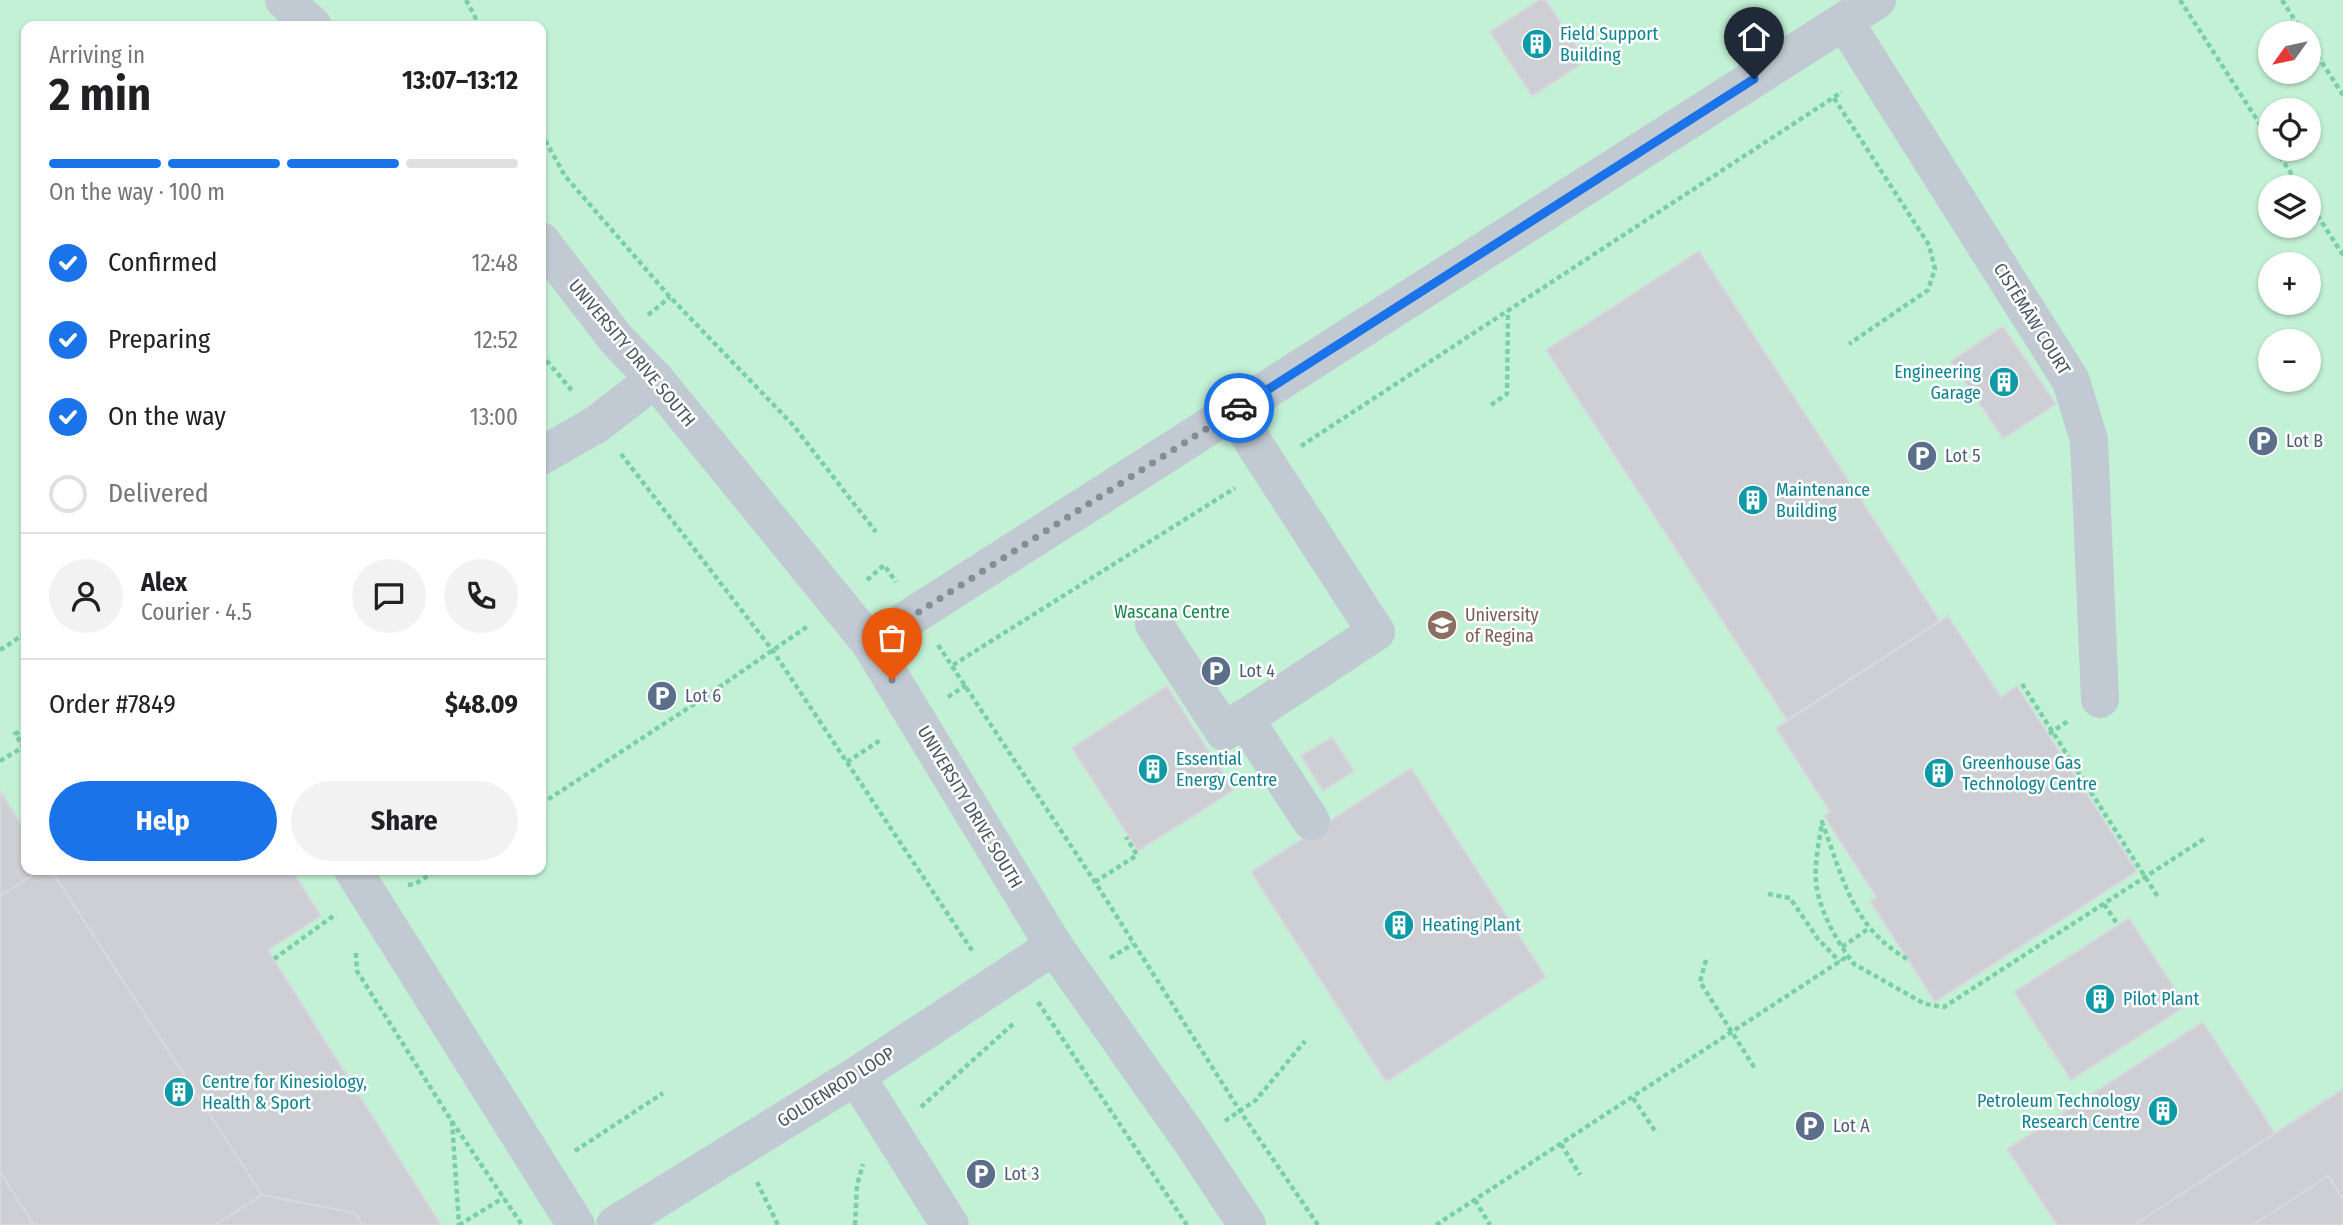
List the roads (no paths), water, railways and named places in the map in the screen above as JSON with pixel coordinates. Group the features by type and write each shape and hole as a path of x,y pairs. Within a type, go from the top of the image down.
{"street":[{"path":"284,0 307,21"},
{"path":"870,643 1877,0"},
{"name":"CISTĒMĀW COURT","path":"1844,21 2071,381 2089,440 2100,699"},
{"name":"UNIVERSITY DRIVE SOUTH","path":"546,248 617,340 655,379 870,643 1054,946 1247,1225"},
{"path":"546,453 597,424 655,379"},
{"path":"1154,624 1224,732 1376,632 1233,411"},
{"path":"1244,718 1311,821"},
{"path":"356,875 576,1225"},
{"name":"GOLDENROD LOOP","path":"615,1225 856,1076 1054,946"},
{"path":"856,1076 950,1225"}],"place":[{"name":"Field Support Building","path":"1537,44"},
{"name":"Engineering Garage","path":"2004,382"},
{"name":"Lot B","path":"2263,441"},
{"name":"Lot 5","path":"1922,456"},
{"name":"Maintenance Building","path":"1753,500"},
{"name":"University of Regina","path":"1442,625"},
{"name":"Lot 4","path":"1216,671"},
{"name":"Lot 6","path":"662,696"},
{"name":"Essential Energy Centre","path":"1153,769"},
{"name":"Greenhouse Gas Technology Centre","path":"1939,773"},
{"name":"Heating Plant","path":"1399,925"},
{"name":"Pilot Plant","path":"2100,999"},
{"name":"Centre for Kinesiology, Health & Sport","path":"179,1092"},
{"name":"Petroleum Technology Research Centre","path":"2163,1111"},
{"name":"Lot A","path":"1810,1126"},
{"name":"Lot 3","path":"981,1174"}],"park label":[{"name":"Wascana Centre","path":"1172,612"}]}
